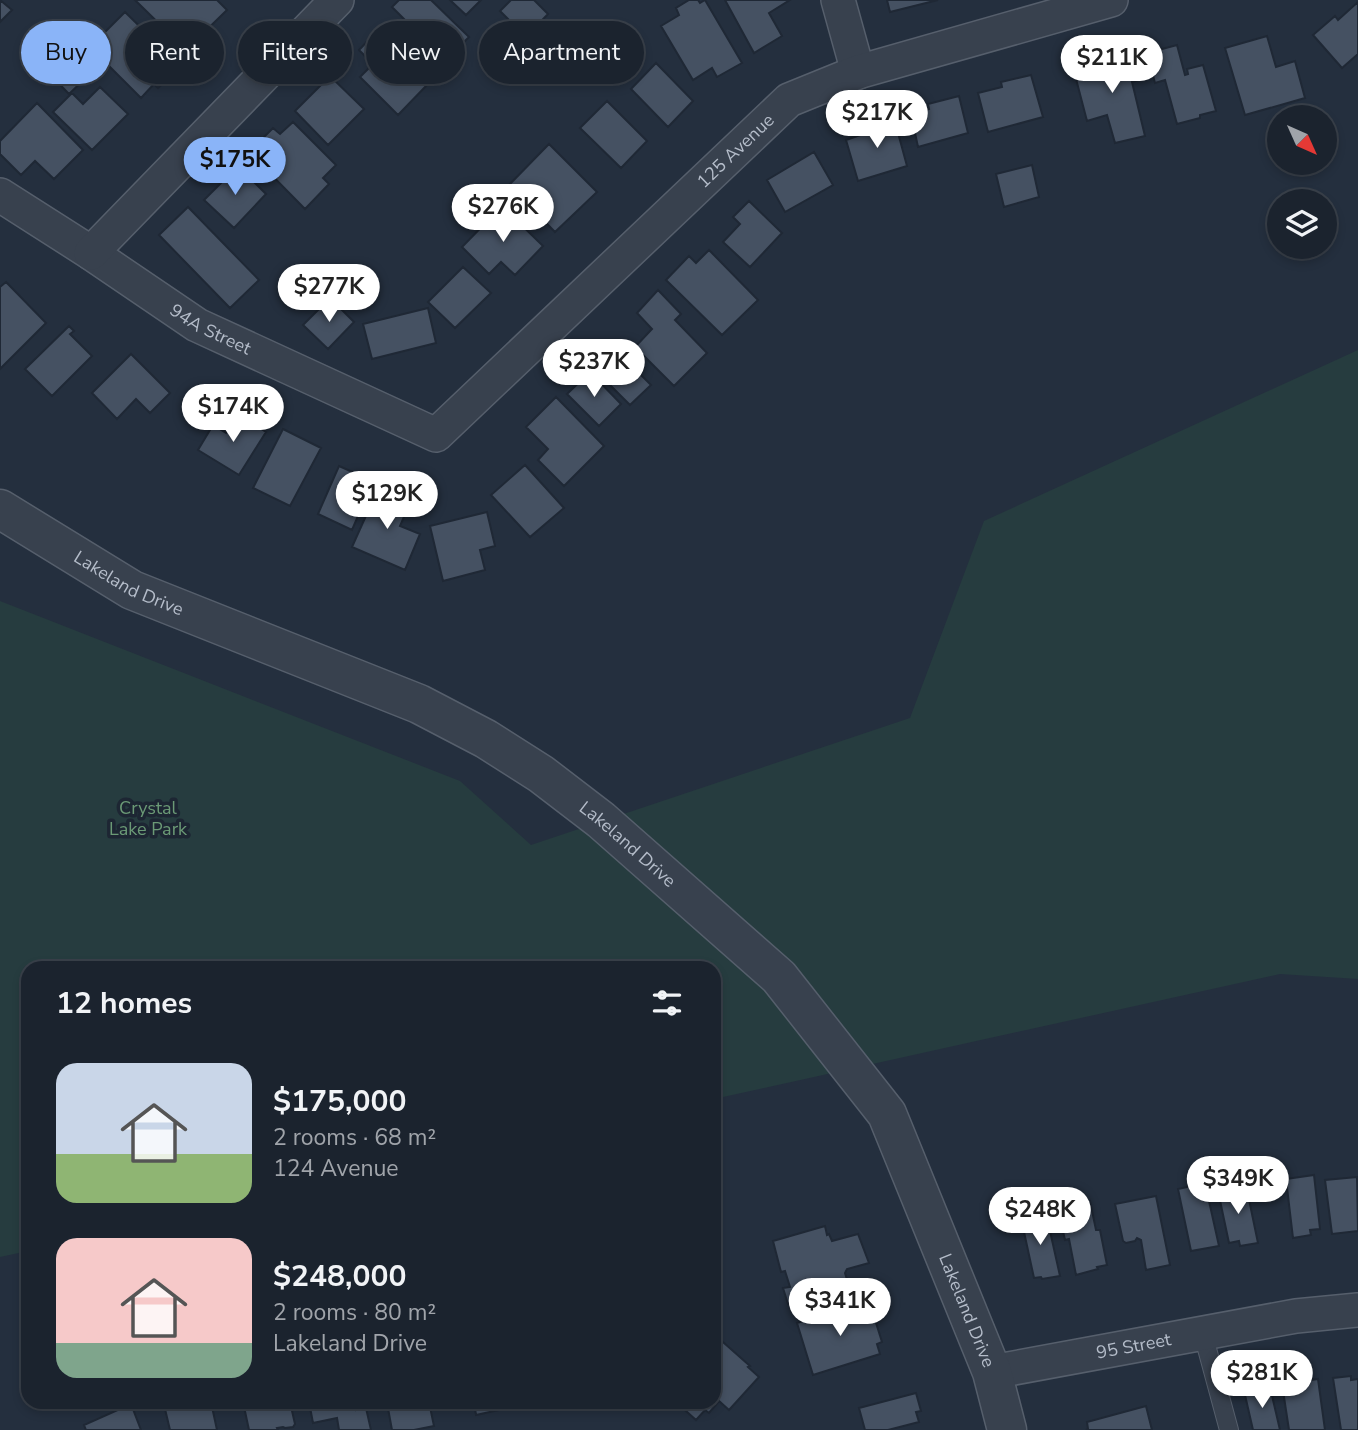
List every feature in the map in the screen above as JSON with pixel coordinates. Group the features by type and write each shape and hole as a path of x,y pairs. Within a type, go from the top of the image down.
{"street":[{"path":"90,253 337,0"},
{"path":"838,0 858,72"},
{"name":"125 Avenue","path":"436,435 789,100 858,72 1111,0"},
{"name":"94A Street","path":"0,195 197,325 436,435"},
{"name":"Lakeland Drive","path":"0,509 132,590 419,704 486,738 541,774 601,820 779,977 887,1114 992,1372 1007,1430"},
{"name":"95 Street","path":"992,1372 1296,1317 1358,1310"}],"lane":[{"path":"1203,1334 1229,1430"}],"green space":[{"name":"Crystal Lake Park","path":"1358,350 1358,979 1280,974 721,1097 721,961 21,961 21,1252 0,1257 0,601 460,781 531,845 910,718 984,521"}],"building":[{"path":"0,0 12,10 0,22"},
{"path":"135,0 217,0 227,10 216,21 156,21"},
{"path":"399,0 431,0 453,21 406,21 392,7"},
{"path":"450,0 481,0 466,15"},
{"path":"511,0 534,0 548,14 541,21 510,21 500,11"},
{"path":"689,0 698,0 700,3 705,0 742,63 717,77 712,68 693,80 661,26 679,15 676,8"},
{"path":"725,0 790,0 769,13 782,36 754,53"},
{"path":"887,0 938,0 890,12"},
{"path":"1358,2 1358,54 1342,68 1313,35 1335,16 1338,20"},
{"path":"125,12 134,21 125,21 125,82 111,68 111,26"},
{"path":"1267,36 1276,67 1295,61 1305,98 1280,105 1267,105 1267,109 1245,115 1225,48"},
{"path":"366,43 366,57 359,50"},
{"path":"1177,45 1185,75 1188,74 1187,69 1203,65 1216,111 1177,124 1165,80 1155,83 1147,53"},
{"path":"1131,50 1138,80 1132,82 1145,136 1115,143 1107,115 1087,121 1075,75 1091,70 1088,60"},
{"path":"656,63 693,101 668,127 631,89 636,84 644,84 644,75"},
{"path":"366,71 366,83 360,77"},
{"path":"1031,75 1043,117 988,132 978,93 1002,87 1001,82"},
{"path":"59,84 79,84 69,94"},
{"path":"127,84 154,84 141,98"},
{"path":"322,84 338,84 364,109 328,145 295,111"},
{"path":"367,84 427,85 398,115"},
{"path":"100,87 128,114 92,150 53,112 72,93 83,104"},
{"path":"959,96 968,133 918,147 911,114 929,109 928,104"},
{"path":"607,101 647,141 621,168 580,128"},
{"path":"37,103 83,150 54,179 35,161 21,175 0,154 0,141"},
{"path":"894,118 907,166 858,181 846,140 863,134 861,127"},
{"path":"293,122 336,165 323,178 329,184 305,209 249,152 273,128 280,134"},
{"path":"549,144 597,192 555,232 509,185"},
{"path":"814,152 833,185 785,212 767,180"},
{"path":"1032,165 1039,197 1004,207 996,174"},
{"path":"238,166 266,194 234,228 204,200"},
{"path":"749,201 782,233 750,267 723,242 740,224 733,217"},
{"path":"502,206 543,246 515,275 501,262 489,274 462,247"},
{"path":"188,207 259,280 230,308 159,235"},
{"path":"709,250 758,300 722,335 666,280 689,256 696,263"},
{"path":"463,267 491,293 455,328 428,302"},
{"path":"6,282 46,323 0,369 0,287"},
{"path":"658,290 681,314 675,320 707,353 674,386 635,347 652,329 637,313"},
{"path":"330,298 354,322 328,349 303,325"},
{"path":"428,308 436,343 372,359 363,324"},
{"path":"69,326 74,331 70,334 92,356 52,396 25,369"},
{"path":"616,350 651,385 630,405 595,370"},
{"path":"131,354 170,393 150,413 136,399 117,419 92,393"},
{"path":"590,372 621,404 599,426 567,394"},
{"path":"556,397 604,446 564,486 538,460 548,449 526,427"},
{"path":"238,414 266,432 239,475 198,450 213,425 226,433"},
{"path":"283,429 321,448 290,506 253,488"},
{"path":"525,465 564,508 530,537 491,495"},
{"path":"339,466 373,481 352,530 318,514"},
{"path":"378,489 410,503 400,526 420,534 405,570 352,547"},
{"path":"487,512 495,546 480,550 485,570 443,581 430,526"},
{"path":"1314,1175 1320,1229 1310,1230 1311,1235 1293,1238 1286,1179"},
{"path":"1357,1177 1358,1231 1332,1234 1325,1180"},
{"path":"1205,1183 1219,1246 1191,1251 1178,1189"},
{"path":"1246,1185 1258,1243 1240,1246 1239,1241 1229,1243 1218,1191"},
{"path":"1156,1196 1170,1265 1146,1270 1141,1240 1137,1238 1126,1243 1123,1241 1115,1204"},
{"path":"1090,1201 1096,1230 1100,1230 1107,1265 1076,1275 1069,1239 1065,1240 1058,1209"},
{"path":"1046,1213 1060,1276 1042,1279 1034,1278 1021,1218"},
{"path":"825,1226 832,1241 858,1234 869,1263 847,1269 845,1273 849,1286 788,1304 783,1288 790,1287 785,1271 781,1272 773,1241"},
{"path":"863,1302 867,1312 872,1310 882,1342 877,1344 880,1354 813,1375 797,1323"},
{"path":"721,1340 759,1377 729,1410 721,1403"},
{"path":"1351,1376 1351,1380 1358,1379 1358,1430 1341,1430 1333,1378"},
{"path":"1318,1379 1325,1430 1289,1430 1282,1384"},
{"path":"1270,1387 1280,1430 1253,1430 1245,1395"},
{"path":"916,1393 921,1411 916,1412 919,1422 888,1430 865,1430 859,1408"},
{"path":"1146,1406 1152,1430 1086,1430 1087,1422"},
{"path":"120,1409 133,1409 141,1430 86,1430 84,1425"},
{"path":"165,1409 212,1409 217,1430 170,1430"},
{"path":"244,1409 292,1409 295,1424 293,1427 249,1430"},
{"path":"310,1409 366,1409 371,1430 339,1430 337,1418 313,1423"},
{"path":"388,1409 430,1409 434,1426 392,1430"},
{"path":"475,1409 503,1409 476,1415"},
{"path":"684,1409 712,1409 709,1413 705,1410 696,1420"}]}
